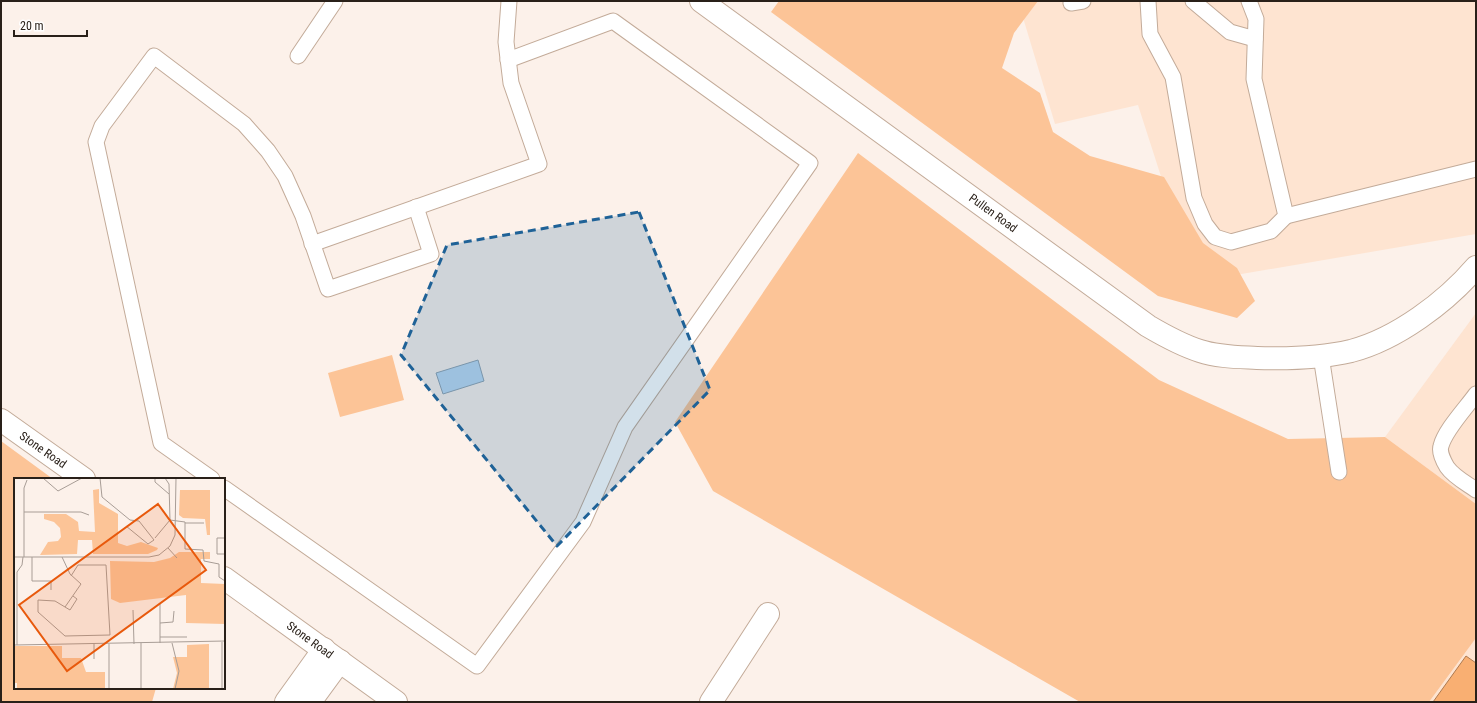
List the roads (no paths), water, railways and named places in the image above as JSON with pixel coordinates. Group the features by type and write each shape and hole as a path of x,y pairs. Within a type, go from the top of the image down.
{"street":[{"name":"Pullen Road","path":"700,1 1148,326 1176,342 1202,352 1225,356 1278,359 1315,356 1352,350 1379,340 1413,322 1439,302 1476,267"},
{"name":"Stone Road","path":"1,420 83,478"},
{"name":"Stone Road","path":"225,579 396,702"},
{"path":"711,702 768,614"},
{"path":"286,702 332,655"},
{"path":"310,702 332,655"}],"lane":[{"path":"298,56 335,1"},
{"path":"312,244 539,164 511,83 506,42 509,1"},
{"path":"1148,1 1150,34 1173,77 1194,198 1205,224 1215,237 1231,242 1271,230 1286,216 1476,169"},
{"path":"1193,1 1230,32 1255,39"},
{"path":"1249,1 1256,19 1254,79 1286,216"},
{"path":"225,489 477,666 584,522 625,427 810,163 613,21 508,60"},
{"path":"211,478 161,443 96,142 102,126 154,56 244,124 268,151 285,176 303,216 328,289 432,254 416,207"},
{"path":"1315,356 1339,472"},
{"path":"1476,394 1446,433 1440,447 1447,467 1455,475 1476,490"}],"water":[{"path":"478,360 484,381 443,394 436,373"}]}
